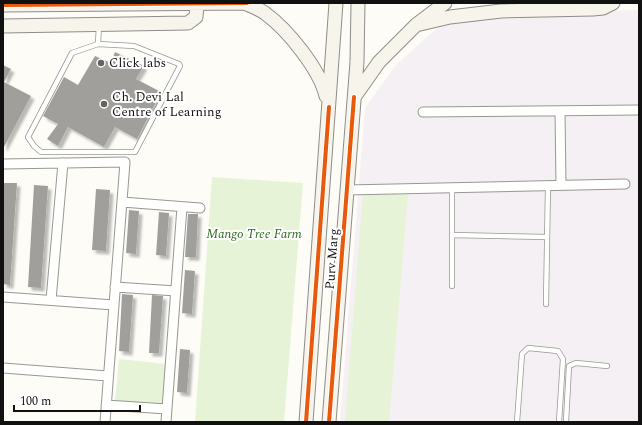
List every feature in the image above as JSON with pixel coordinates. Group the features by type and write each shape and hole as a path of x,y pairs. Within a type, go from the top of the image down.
{"main road":[{"path":"244,3 266,13 277,23 315,67 323,82 329,107"},
{"path":"3,5 197,5 247,3"},
{"name":"Purv Marg","path":"306,422 336,3"},
{"name":"Purv Marg","path":"329,422 357,62 358,3"},
{"path":"354,97 379,62 416,25 445,3"},
{"path":"416,25 501,10 593,9 603,8 613,3"},
{"path":"3,26 188,23 196,17 197,5"}],"street":[{"path":"422,112 639,110"},
{"path":"560,111 561,185"},
{"path":"3,164 125,162 105,422"},
{"path":"51,300 63,163"},
{"path":"347,190 625,184"},
{"path":"122,202 200,208"},
{"path":"166,422 182,207"},
{"path":"115,287 176,291"},
{"path":"3,297 114,305"},
{"path":"3,368 108,376"},
{"path":"106,405 167,409"}],"lane":[{"path":"98,44 99,25"},
{"path":"98,44 134,46 179,64 180,66 135,152 41,152 34,146 28,136 64,67 72,53 98,44"},
{"path":"546,304 548,186"},
{"path":"452,188 452,286"},
{"path":"452,236 547,237"},
{"path":"517,422 522,354 528,348 558,351 563,359 559,422"},
{"path":"566,422 569,366 576,363 607,366"}],"shaded area":[{"path":"639,10 639,422 340,422 365,108 396,65 436,29 478,14"}],"green space":[{"name":"Mango Tree Farm","path":"212,177 303,183 284,422 195,422"},
{"path":"363,192 408,194 389,422 345,422"},
{"path":"119,359 166,364 162,405 115,401"}],"building":[{"path":"115,52 144,66 136,79 161,92 137,139 115,127 104,147 68,127 58,146 47,139 58,124 43,116 64,77 78,85 95,56 111,63"},
{"path":"3,65 11,69 4,82 31,96 3,149"},
{"path":"3,183 17,183 10,285 3,284"},
{"path":"34,185 48,186 41,288 28,287"},
{"path":"96,189 110,190 106,251 92,250"},
{"path":"129,210 139,211 136,254 126,253"},
{"path":"159,212 169,213 166,256 156,255"},
{"path":"188,214 198,214 196,257 185,257"},
{"path":"185,270 195,271 192,314 182,313"},
{"path":"122,294 133,295 129,352 119,351"},
{"path":"152,295 163,296 159,353 149,353"},
{"path":"180,349 190,350 187,393 177,392"}],"cycle path":[{"path":"3,5 247,3"},
{"path":"329,422 354,97"},
{"path":"306,422 329,107"}],"place":[{"name":"Click labs","path":"101,63"},
{"name":"Ch. Devi Lal Centre of Learning","path":"104,104"}]}
